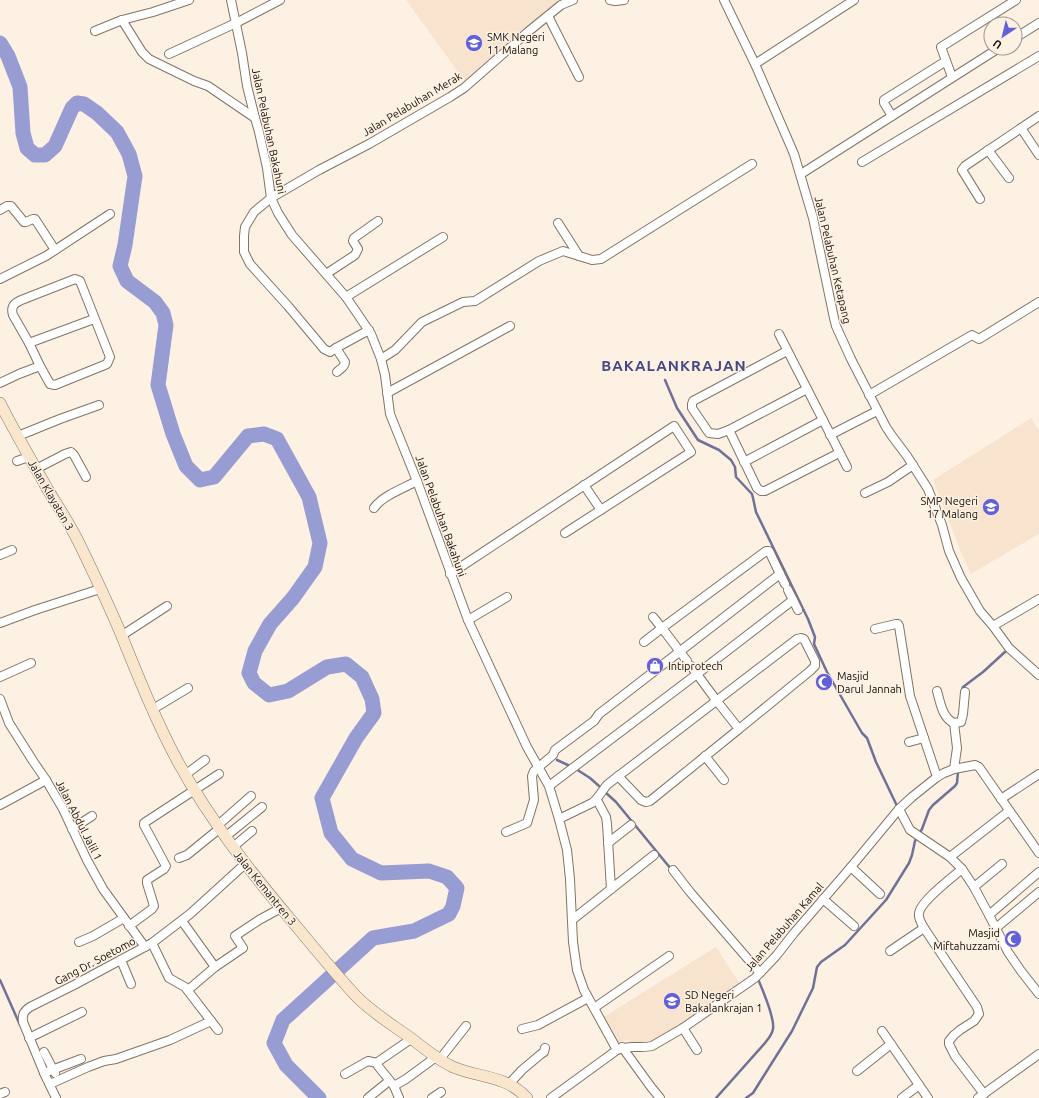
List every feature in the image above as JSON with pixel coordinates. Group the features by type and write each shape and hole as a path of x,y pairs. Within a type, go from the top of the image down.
{"street":[{"path":"95,31 122,20 153,12 189,0"},
{"name":"Jalan Pelabuhan Bakahuni","path":"231,0 247,86 267,168 271,198 278,213 292,235 346,297 369,330 381,359 385,374 390,414 417,481 468,620 524,741 549,786 567,850 573,942 577,970 584,990 619,1048 658,1097"},
{"path":"169,54 236,23 280,0"},
{"name":"Jalan Pelabuhan Merak","path":"336,348 330,352 324,349 250,264 244,252 245,227 254,212 271,198 464,88 561,5 573,0"},
{"path":"610,0 624,0"},
{"name":"Jalan Pelabuhan Ketapang","path":"724,0 755,64 794,154 801,174 813,218 836,326 877,411 930,493 942,525 948,551 961,578 980,611 1009,648 1039,675"},
{"path":"755,64 854,0"},
{"path":"952,77 941,48 1016,0"},
{"path":"548,16 579,77"},
{"path":"122,20 142,52 149,59 194,81 208,86 255,118"},
{"path":"1023,33 1039,23"},
{"path":"801,174 986,56"},
{"path":"862,162 1039,56"},
{"path":"892,116 884,100 946,61"},
{"path":"980,199 962,170 965,166 1039,116"},
{"path":"1021,128 1039,155"},
{"path":"988,150 1009,178"},
{"path":"381,359 395,350 422,322 463,302 474,301 539,261 563,250 592,260 601,259 752,164"},
{"path":"0,210 7,206 11,206 24,222 35,219 55,250"},
{"path":"0,278 37,261 110,214"},
{"path":"326,274 355,255 358,249 353,241 354,238 378,221"},
{"path":"558,222 578,256"},
{"path":"346,297 443,237"},
{"path":"75,279 80,281 110,357 108,364 55,385 50,384 29,343 13,315 12,306 24,298 75,279"},
{"path":"869,395 972,335 979,339 1039,302"},
{"path":"29,343 94,319"},
{"path":"387,393 510,326"},
{"path":"337,372 345,365 345,362 336,348 369,330"},
{"path":"779,334 847,467"},
{"path":"787,351 693,401 692,408 709,433 718,434 729,430 807,389"},
{"path":"0,383 40,366"},
{"name":"Jalan Klayatan 3","path":"0,405 74,533 100,589"},
{"path":"18,436 99,405"},
{"path":"830,436 877,411"},
{"path":"744,462 822,420"},
{"path":"450,574 674,426 691,452 565,533"},
{"path":"729,430 757,488 761,491 765,491 839,453"},
{"path":"36,469 71,452 86,477"},
{"path":"17,461 29,457"},
{"path":"865,493 888,482 913,465"},
{"path":"374,508 383,499 417,481"},
{"path":"584,485 601,510"},
{"path":"0,554 12,550"},
{"path":"644,642 766,551 769,551 798,610"},
{"path":"506,832 524,825 528,820 534,800 532,776 538,767 553,755 555,750 594,721 599,714 780,574"},
{"path":"0,623 100,589"},
{"name":"Jalan Kemantren 3","path":"100,589 122,636 164,735 194,790 245,864 316,950 356,996 375,1013 438,1058 458,1069 493,1078 517,1088 527,1098"},
{"path":"468,620 507,597"},
{"path":"993,626 1039,599"},
{"path":"549,786 793,600"},
{"path":"122,636 168,606"},
{"path":"653,617 739,729"},
{"path":"875,629 896,624 899,626 910,696 937,777"},
{"path":"559,819 597,800 603,789 618,776 797,639 804,639 815,666 650,801 646,802 641,800 618,776"},
{"path":"0,677 31,663"},
{"path":"153,710 188,688"},
{"path":"937,690 943,710 948,718 957,722"},
{"path":"954,769 957,748 957,722 963,714 965,692"},
{"name":"Jalan Abdul Jalil 1","path":"0,699 9,723 46,780 103,889 129,926 149,945 169,978 181,984 188,990"},
{"path":"909,742 924,738"},
{"path":"705,756 724,780"},
{"path":"186,775 205,760"},
{"name":"Jalan Pelabuhan Kamal","path":"619,1048 626,1046 652,1046 683,1028 755,978 776,956 899,810 912,797 937,777 954,769 975,765 979,767 1001,799"},
{"path":"129,926 154,906 147,880 164,869 166,866 144,823 219,774"},
{"path":"1039,774 1001,799 1039,853"},
{"path":"0,805 46,780"},
{"path":"221,831 251,796"},
{"path":"597,800 606,817 611,889"},
{"path":"179,858 187,855 221,831 262,807"},
{"path":"899,810 910,830 950,857 962,869 974,887 1008,952 1039,994"},
{"path":"950,857 1009,810"},
{"path":"72,829 92,816"},
{"path":"608,843 632,825"},
{"path":"233,847 252,831"},
{"path":"572,920 654,855"},
{"name":"Gang Dr. Soetomo","path":"56,1098 23,1022 22,1016 26,1010 149,945 182,921 245,864"},
{"path":"974,887 1002,864"},
{"path":"851,867 880,894"},
{"path":"962,869 933,893 920,909 918,914 924,928 977,1007 979,1014 974,1021 954,1035 949,1041 949,1044 981,1096 1039,1054"},
{"path":"673,870 690,892 760,973"},
{"path":"989,915 1039,872"},
{"path":"996,928 1039,892"},
{"path":"823,899 854,926"},
{"path":"218,1030 188,990 215,967 243,948 235,936 281,908"},
{"path":"79,942 93,936 124,918"},
{"path":"182,921 215,967"},
{"path":"890,952 924,928"},
{"path":"594,1008 669,956"},
{"path":"121,960 131,984"},
{"path":"522,1029 538,1025 588,998"},
{"path":"29,1038 82,1012"},
{"path":"50,1084 104,1061 116,1060 164,1042 211,1021"},
{"path":"368,1098 391,1084 406,1079 438,1058 466,1026"},
{"path":"683,1028 697,1050"},
{"path":"882,1031 928,1098"},
{"path":"377,1063 411,1039"},
{"path":"857,1070 891,1044"},
{"path":"508,1084 544,1052 545,1048"},
{"path":"551,1098 619,1048"},
{"path":"44,1052 57,1078"},
{"path":"44,1073 81,1059"},
{"path":"344,1074 368,1061 377,1063"},
{"path":"377,1063 399,1098"},
{"path":"902,1098 919,1085"},
{"path":"432,1098 442,1092"}],"shaded area":[{"name":"SMK Negeri 11 Malang","path":"406,0 562,0 466,83"},
{"name":"SMP Negeri 17 Malang","path":"1031,418 1039,431 1039,534 971,574 962,555 933,480"},
{"name":"SD Negeri Bakalankrajan 1","path":"716,947 740,984 666,1035 653,1041 631,1044 628,1039 617,1045 602,1018"}],"waterway":[{"path":"0,43 8,56 20,87 23,133 27,148 35,155 45,155 55,146 72,108 77,103 84,104 97,113 117,132 129,154 135,176 125,245 120,266 127,281 155,302 163,313 166,325 158,385 173,434 186,466 200,480 214,477 248,436 264,434 277,439 309,497 320,543 315,567 293,598 270,624 255,651 249,673 254,683 269,695 288,691 327,667 346,664 362,677 372,699 374,713 356,738 322,798 331,833 352,859 381,873 429,871 447,877 457,888 453,906 449,914 414,931 373,938 283,1020 274,1043 286,1065 319,1098"},
{"path":"665,380 677,408 698,440 719,450 731,460 735,467 736,477 752,494 756,512 808,619 815,637 814,644 827,672 862,733 867,738 876,762 898,808"},
{"path":"962,692 963,687 983,672 1006,651"},
{"path":"557,760 570,766"},
{"path":"576,769 599,786"},
{"path":"746,1098 753,1093 792,1031 813,988 817,967 821,962 845,945 886,900 909,863 915,841 922,829 929,810 955,786 957,783 958,772"},
{"path":"605,792 616,802 671,869"},
{"path":"716,1098 770,1037 773,1029 772,1018 758,979"},
{"path":"0,980 20,1025"}],"place":[{"name":"SMK Negeri 11 Malang","path":"474,43"},
{"name":"SMP Negeri 17 Malang","path":"991,507"},
{"name":"Intiprotech","path":"655,666"},
{"name":"Masjid Darul Jannah","path":"824,682"},
{"name":"Masjid Miftahuzzami","path":"1013,939"},
{"name":"SD Negeri Bakalankrajan 1","path":"672,1001"}],"district":[{"name":"BAKALANKRAJAN","path":"674,365"}]}
